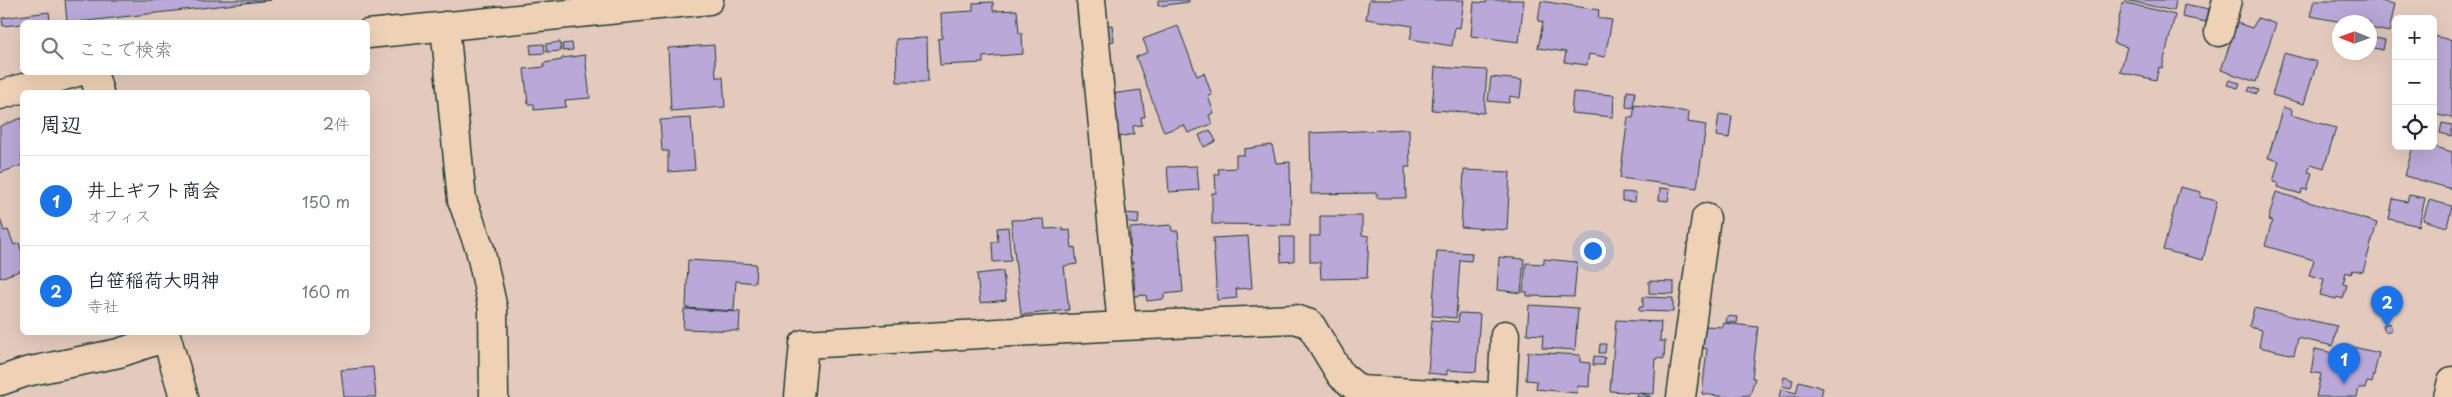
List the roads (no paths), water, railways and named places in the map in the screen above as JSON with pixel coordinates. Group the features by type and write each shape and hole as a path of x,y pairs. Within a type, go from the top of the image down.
{"street":[{"path":"370,34 656,3 709,0"},
{"path":"1091,0 1122,326"},
{"path":"2218,32 2227,0"},
{"path":"445,26 462,200 480,249 493,309 494,397"},
{"path":"0,95 67,75"},
{"path":"94,75 98,90"},
{"path":"1682,397 1706,218"},
{"path":"799,397 804,344 1122,326 1295,320 1310,324 1341,375 1359,390 1491,397"},
{"path":"0,380 26,372 119,353 165,335 184,397"},
{"path":"1502,397 1505,335"},
{"path":"2448,397 2452,381"}],"place":[{"name":"白笹稲荷大明神","path":"2387,327"},
{"name":"井上ギフト商会","path":"2344,384"}]}
